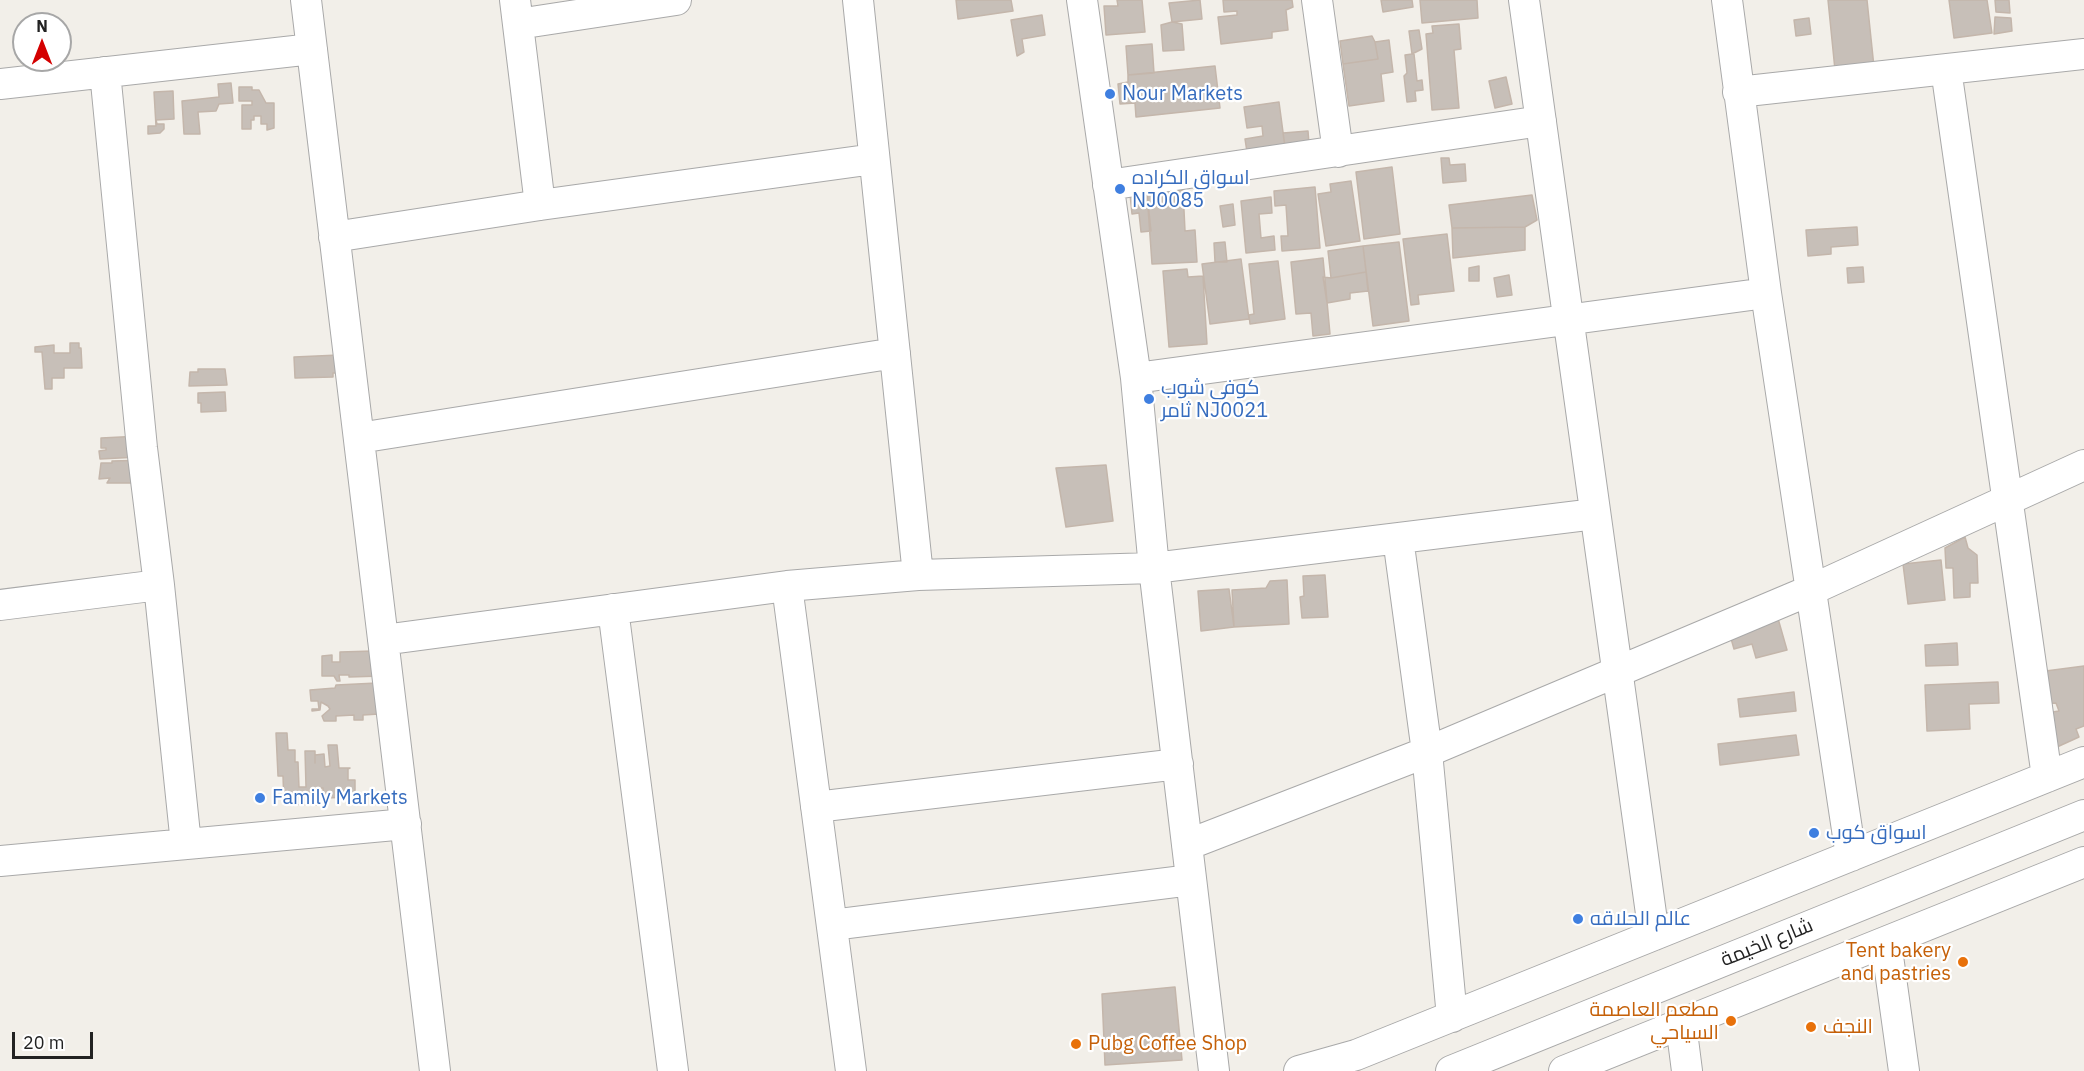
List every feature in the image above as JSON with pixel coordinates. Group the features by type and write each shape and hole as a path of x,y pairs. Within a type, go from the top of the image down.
{"street":[{"path":"306,0 435,1071"},
{"path":"540,206 517,12 676,0"},
{"path":"858,0 918,575"},
{"path":"1082,0 1136,378 1154,568 1214,1071"},
{"path":"1317,0 1338,152"},
{"path":"1524,0 1654,935"},
{"path":"1727,0 1766,293 1851,856"},
{"path":"0,84 312,48"},
{"path":"1738,92 2084,54"},
{"path":"1946,69 2047,777"},
{"path":"105,72 142,448 186,844"},
{"path":"1108,185 1541,121"},
{"path":"334,237 874,159"},
{"path":"1136,378 1766,293"},
{"path":"359,438 895,353"},
{"path":"1187,845 1427,752 1811,591 2084,465"},
{"path":"383,640 787,586 918,575 1154,568 1595,514"},
{"path":"1398,538 1427,752 1452,1017"},
{"path":"0,605 159,585"},
{"path":"787,586 851,1071"},
{"path":"613,609 673,1071"},
{"path":"1299,1071 1356,1055 2084,762"},
{"path":"816,807 1178,764"},
{"name":"شارع الخيمة","path":"1451,1071 2084,815"},
{"path":"0,861 406,824"},
{"path":"1564,1071 2084,862"},
{"path":"832,925 1191,880"},
{"path":"1886,942 1904,1071"},
{"path":"1681,1024 1687,1071"}],"building":[{"path":"956,0 1011,0 1013,11 958,19"},
{"path":"1117,0 1142,0 1145,32 1106,35 1104,6 1118,6"},
{"path":"1200,0 1202,19 1172,22 1169,3"},
{"path":"1223,0 1292,0 1293,7 1286,10 1288,30 1272,32 1272,38 1221,44 1218,17 1237,15 1237,11 1224,12"},
{"path":"1381,0 1412,0 1413,7 1383,12"},
{"path":"1420,0 1477,0 1478,18 1422,23"},
{"path":"1828,0 1867,0 1874,67 1835,70"},
{"path":"1949,0 1987,0 1992,33 1954,38"},
{"path":"1995,0 2009,0 2010,13 1996,12"},
{"path":"1042,15 1045,35 1022,39 1024,52 1017,56 1011,20"},
{"path":"1995,17 2011,18 2012,31 1994,34"},
{"path":"1809,18 1811,34 1796,36 1794,20"},
{"path":"1172,22 1182,24 1184,50 1163,51 1161,25"},
{"path":"1459,24 1461,49 1454,50 1459,108 1432,110 1426,34 1433,33 1432,26"},
{"path":"1419,30 1422,49 1412,54 1409,31"},
{"path":"1372,36 1378,59 1343,64 1340,41"},
{"path":"1389,40 1393,72 1381,74 1384,101 1349,106 1343,64 1378,59 1375,42"},
{"path":"1152,44 1154,73 1128,75 1126,46"},
{"path":"1414,54 1417,81 1422,80 1423,90 1415,91 1416,101 1407,102 1404,76 1407,73 1405,55"},
{"path":"1215,66 1220,108 1136,117 1135,103 1120,104 1118,84 1128,82 1128,75"},
{"path":"1506,77 1512,104 1495,108 1489,81"},
{"path":"231,83 233,103 219,104 216,111 198,112 200,134 184,134 182,101 219,97 218,84"},
{"path":"239,87 252,87 252,90 259,90 266,103 274,103 274,128 267,130 267,124 261,124 261,116 254,116 254,120 251,120 251,129 242,129 242,105 252,105 252,101 239,101"},
{"path":"173,91 174,119 156,120 157,124 164,124 164,129 160,133 148,134 148,126 156,126 154,92"},
{"path":"1279,102 1285,147 1247,152 1245,139 1263,136 1262,126 1247,128 1244,107"},
{"path":"1308,131 1309,144 1285,147 1283,133"},
{"path":"1441,158 1449,158 1450,165 1465,164 1466,181 1443,183"},
{"path":"1392,167 1400,234 1364,239 1356,172"},
{"path":"1351,181 1360,241 1326,246 1318,194 1331,192 1330,184"},
{"path":"1315,187 1320,248 1282,251 1281,236 1288,236 1286,205 1275,206 1274,191"},
{"path":"1183,190 1185,231 1195,230 1197,262 1152,264 1147,193"},
{"path":"1147,193 1151,231 1141,232 1139,213 1132,214 1130,194"},
{"path":"1532,195 1537,220 1525,227 1452,228 1449,205"},
{"path":"1271,197 1272,213 1259,214 1261,238 1274,236 1275,250 1246,253 1241,201"},
{"path":"1233,204 1235,225 1223,227 1220,206"},
{"path":"1525,227 1525,250 1453,258 1452,228"},
{"path":"1857,227 1858,245 1831,247 1831,254 1808,256 1806,230"},
{"path":"1447,234 1454,291 1418,295 1419,304 1411,305 1403,239"},
{"path":"1225,242 1227,262 1215,262 1214,243"},
{"path":"1399,242 1409,321 1373,326 1363,246"},
{"path":"1363,246 1366,272 1331,278 1328,251"},
{"path":"1323,258 1330,334 1313,336 1311,313 1296,314 1291,262"},
{"path":"1241,259 1249,319 1210,324 1202,264"},
{"path":"1278,261 1285,319 1250,324 1249,315 1254,314 1249,264"},
{"path":"1479,266 1479,281 1469,281 1469,268"},
{"path":"1863,267 1864,282 1848,283 1847,268"},
{"path":"1187,269 1188,277 1203,276 1207,344 1169,347 1163,271"},
{"path":"1366,272 1368,291 1350,293 1350,299 1327,303 1323,277 1331,278"},
{"path":"1509,275 1512,295 1497,297 1494,278"},
{"path":"70,343 79,343 82,368 64,368 64,378 52,378 52,389 45,389 42,352 35,352 35,347 54,345 54,353 70,353"},
{"path":"339,355 339,373 333,373 333,377 295,378 294,357"},
{"path":"198,369 225,369 227,385 189,386 190,372 198,372"},
{"path":"225,392 226,411 201,412 198,393"},
{"path":"141,436 139,457 100,459 99,451 106,450 106,448 101,448 101,438"},
{"path":"151,460 131,479 131,483 107,483 110,478 99,479 101,463"},
{"path":"1106,465 1113,521 1066,527 1056,468"},
{"path":"1965,537 1968,548 1977,555 1978,583 1970,583 1970,597 1954,598 1953,568 1946,568 1945,548"},
{"path":"1941,560 1945,600 1908,604 1903,564"},
{"path":"1325,575 1328,617 1302,618 1300,597 1304,596 1303,576"},
{"path":"1287,580 1289,624 1234,627 1232,590 1266,588 1270,581"},
{"path":"1229,589 1234,627 1201,631 1198,591"},
{"path":"1777,615 1787,650 1756,658 1752,644 1734,649 1728,628"},
{"path":"1957,643 1958,665 1926,666 1925,645"},
{"path":"373,651 381,676 339,675 340,681 337,681 334,676 322,676 322,656 332,655 332,662 340,662 340,652"},
{"path":"2084,666 2084,726 2076,729 2079,737 2057,747 2046,713 2059,711 2056,703 2042,704 2038,672"},
{"path":"1998,682 1999,703 1969,704 1970,729 1927,731 1925,685"},
{"path":"377,683 379,714 363,715 363,720 354,720 354,715 336,716 336,721 324,721 322,716 330,709 328,706 321,702 320,710 312,711 312,709 319,709 318,701 311,701 310,690 335,688 336,685"},
{"path":"1794,692 1796,711 1740,717 1738,699"},
{"path":"276,733 287,733 288,750 295,750 299,787 306,787 305,751 315,751 315,755 324,754 325,767 330,766 328,745 337,745 339,768 350,768 348,769 348,780 355,780 355,797 323,798 323,788 319,788 319,805 284,804 283,776 278,776"},
{"path":"1796,735 1799,755 1720,765 1718,744"},
{"path":"1175,987 1182,1060 1105,1065 1102,994"}],"place":[{"name":"Nour Markets","path":"1110,94"},
{"name":"اسواق الكراده NJ0085","path":"1120,189"},
{"name":"كوفي شوب ثامر NJ0021","path":"1149,399"},
{"name":"Family Markets","path":"260,798"},
{"name":"اسواق كوب","path":"1814,833"},
{"name":"عالم الحلاقه","path":"1578,919"},
{"name":"Tent bakery and pastries","path":"1963,962"},
{"name":"مطعم العاصمة السياحي","path":"1731,1021"},
{"name":"النجف","path":"1811,1027"},
{"name":"Pubg Coffee Shop","path":"1076,1044"}]}
